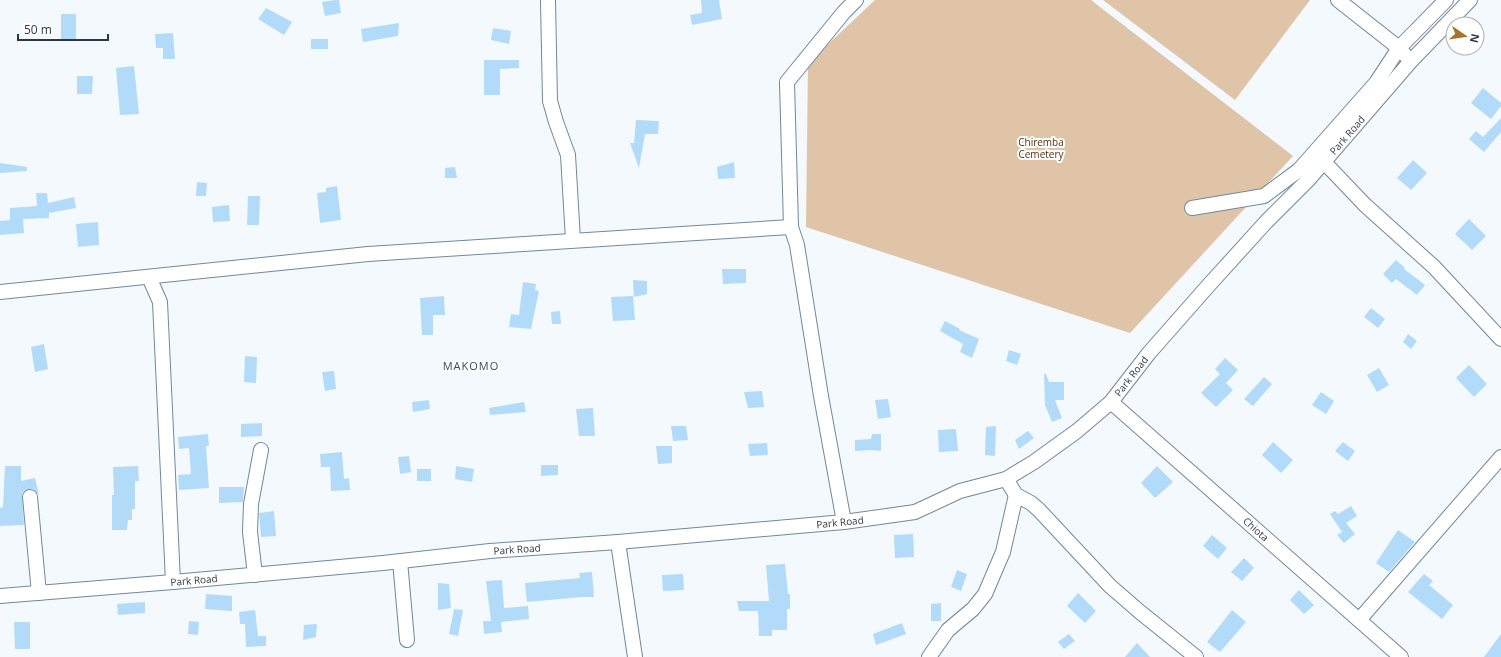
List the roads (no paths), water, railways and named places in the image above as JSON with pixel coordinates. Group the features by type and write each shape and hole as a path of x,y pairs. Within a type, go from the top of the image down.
{"street":[{"path":"548,0 550,102 568,155 572,240"},
{"path":"844,522 821,396 797,245 791,227 787,82 844,12 856,0"},
{"path":"1338,0 1399,48 1411,61"},
{"path":"1192,208 1264,196 1304,175 1376,83 1399,48 1446,0"},
{"name":"Park Road","path":"0,596 255,575 490,551 618,542 844,522 915,512 960,491 1006,479 1034,462 1111,402 1150,353 1266,222 1304,175 1324,162 1411,61 1470,0"},
{"path":"1324,162 1365,205 1434,267 1501,339"},
{"path":"0,292 368,254 791,227"},
{"path":"150,277 160,302 173,582"},
{"name":"Chiota","path":"1111,402 1400,657"},
{"path":"255,575 250,532 251,504 261,450"},
{"path":"1359,620 1501,457"},
{"path":"1006,479 1016,495 1031,503 1120,595 1196,657"},
{"path":"929,657 948,630 973,609 985,594 1003,552 1016,495"},
{"path":"30,497 38,593"},
{"path":"618,542 635,657"},
{"path":"400,561 407,640"}],"district":[{"name":"MAKOMO","path":"471,366"}],"park label":[{"name":"Chiremba Cemetery","path":"1041,148"}]}
